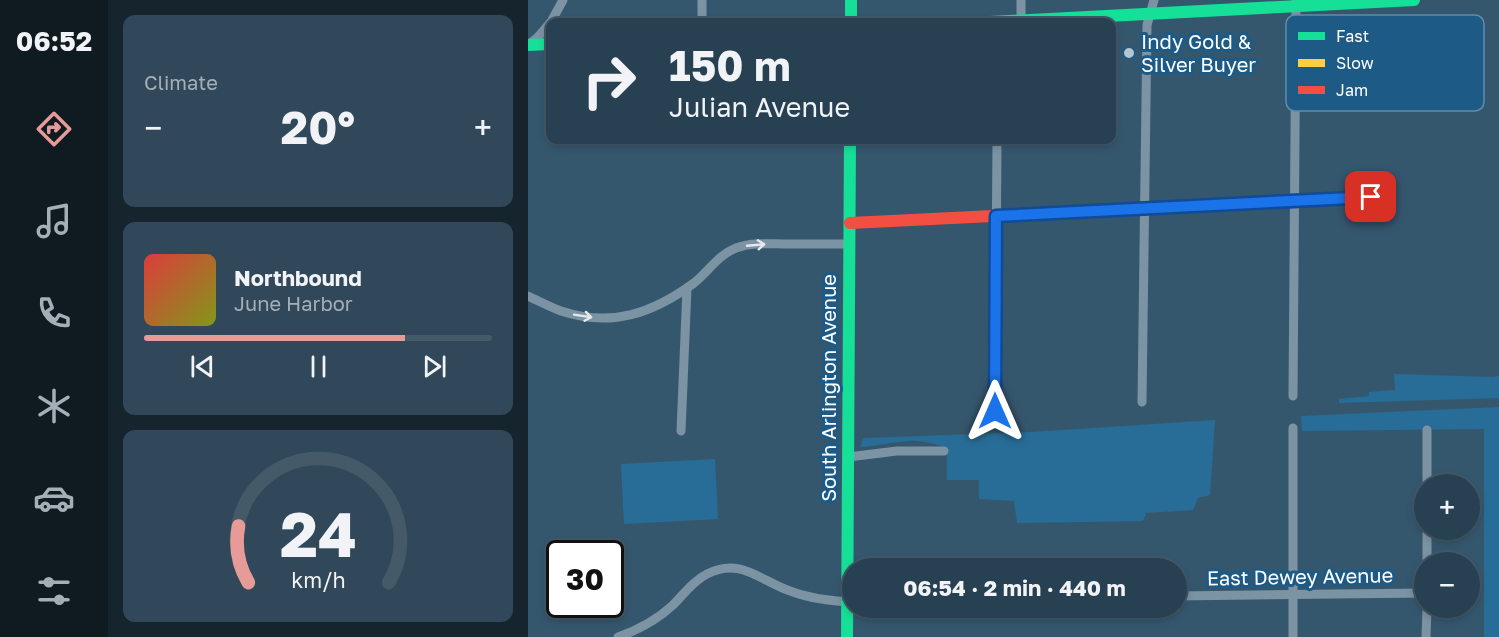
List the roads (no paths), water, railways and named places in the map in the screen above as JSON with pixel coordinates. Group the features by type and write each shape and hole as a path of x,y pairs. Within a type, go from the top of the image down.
{"main road":[{"path":"851,0 851,18"},
{"path":"1076,18 1296,3 1414,0"},
{"path":"528,45 546,44"},
{"name":"South Arlington Avenue","path":"849,558 850,144"},
{"path":"850,223 1374,197"},
{"name":"South Arlington Avenue","path":"847,637 849,618"}],"street":[{"path":"554,18 563,0"},
{"path":"702,0 702,18"},
{"path":"1021,0 1021,18"},
{"path":"1142,402 1147,28 1154,0"},
{"path":"528,45 546,29"},
{"path":"1293,396 1295,111"},
{"path":"995,411 997,144"},
{"path":"528,296 561,311 576,315 604,318 631,315 669,300 700,278 728,252 743,246 849,244"},
{"path":"681,431 687,288"},
{"path":"1293,428 1293,637"},
{"path":"1427,430 1427,474"},
{"path":"848,457 897,451 944,451"},
{"path":"618,637 633,632 667,611 698,579 724,569 736,568 748,571 783,589 802,595 842,601"},
{"name":"East Dewey Avenue","path":"1187,596 1414,593"},
{"path":"1426,618 1426,637"}],"place":[{"name":"Indy Gold & Silver Buyer","path":"1129,53"}]}
